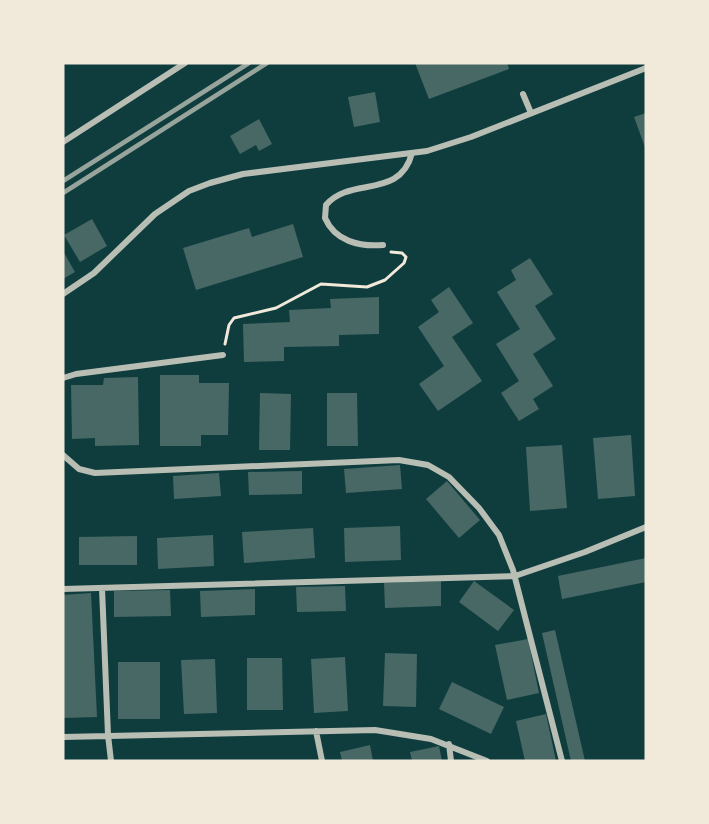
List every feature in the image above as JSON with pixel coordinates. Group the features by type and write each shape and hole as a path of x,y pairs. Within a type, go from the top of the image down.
{"street":[{"path":"63,142 185,63"},
{"path":"63,294 94,273 147,220 170,203 202,185 243,174 412,153 459,141 646,68"},
{"path":"523,94 531,113"},
{"path":"383,245 353,243 339,237 325,218 326,205 339,195 398,177 407,168 412,153"},
{"path":"63,378 76,374 223,355"},
{"path":"63,455 79,469 95,473 417,462 435,468 449,477 479,508 503,543 515,576 562,761"},
{"path":"63,589 515,576 585,552 646,527"},
{"path":"102,588 111,761"},
{"path":"316,731 322,761"},
{"path":"63,737 390,731 448,744 487,761"},
{"path":"448,744 452,761"}],"path":[{"path":"223,355 228,325 234,318 276,308 321,284 367,287 385,280 404,262 406,257 396,251 387,253"}],"building":[{"path":"415,63 507,63 509,69 429,99"},
{"path":"375,92 380,122 354,127 348,97"},
{"path":"646,113 646,150 634,117"},
{"path":"259,119 272,144 259,151 256,145 240,154 230,136"},
{"path":"92,219 107,246 80,262 64,235"},
{"path":"293,224 303,257 196,290 183,248 249,228 252,237"},
{"path":"63,251 75,272 63,279"},
{"path":"530,258 553,294 535,306 556,339 533,354 553,386 533,399 539,409 519,421 501,393 519,381 496,344 520,329 497,292 516,280 511,270"},
{"path":"449,287 473,323 452,337 482,381 438,411 419,384 444,366 418,327 439,312 431,300"},
{"path":"379,297 379,334 339,335 339,346 284,347 284,361 244,362 243,324 290,322 289,310 331,308 330,299"},
{"path":"160,375 199,375 199,383 229,383 228,435 201,435 201,446 160,446"},
{"path":"138,377 139,445 95,446 95,438 72,439 71,385 103,385 104,378"},
{"path":"260,393 291,394 290,450 259,450"},
{"path":"327,393 357,393 358,446 327,446"},
{"path":"631,435 635,496 598,499 593,438"},
{"path":"562,445 567,508 530,511 526,447"},
{"path":"400,465 402,489 346,493 344,469"},
{"path":"302,471 302,494 249,495 248,472"},
{"path":"219,473 221,496 174,499 173,476"},
{"path":"447,481 480,520 459,538 426,499"},
{"path":"400,526 401,560 345,562 344,528"},
{"path":"313,528 315,558 244,563 242,532"},
{"path":"213,535 214,566 158,569 157,538"},
{"path":"137,536 137,565 79,565 79,537"},
{"path":"646,558 646,582 562,599 558,576"},
{"path":"441,581 441,606 385,608 384,583"},
{"path":"474,581 514,610 498,631 459,602"},
{"path":"345,586 346,611 297,612 296,587"},
{"path":"255,589 255,615 201,617 200,591"},
{"path":"170,590 171,616 114,617 114,591"},
{"path":"91,593 97,717 63,718 63,595"},
{"path":"555,630 585,761 571,761 542,633"},
{"path":"528,639 539,693 507,700 495,645"},
{"path":"385,653 417,654 416,707 383,706"},
{"path":"345,657 348,711 314,713 311,659"},
{"path":"247,658 282,658 283,710 247,710"},
{"path":"215,659 217,713 184,714 181,660"},
{"path":"118,662 160,662 160,719 118,719"},
{"path":"452,682 504,707 491,734 439,709"},
{"path":"546,714 556,761 525,761 516,721"},
{"path":"370,745 373,761 342,761 340,752"},
{"path":"439,746 442,761 412,761 410,752"}],"railway":[{"path":"63,181 249,63"},
{"path":"63,193 267,63"}]}
